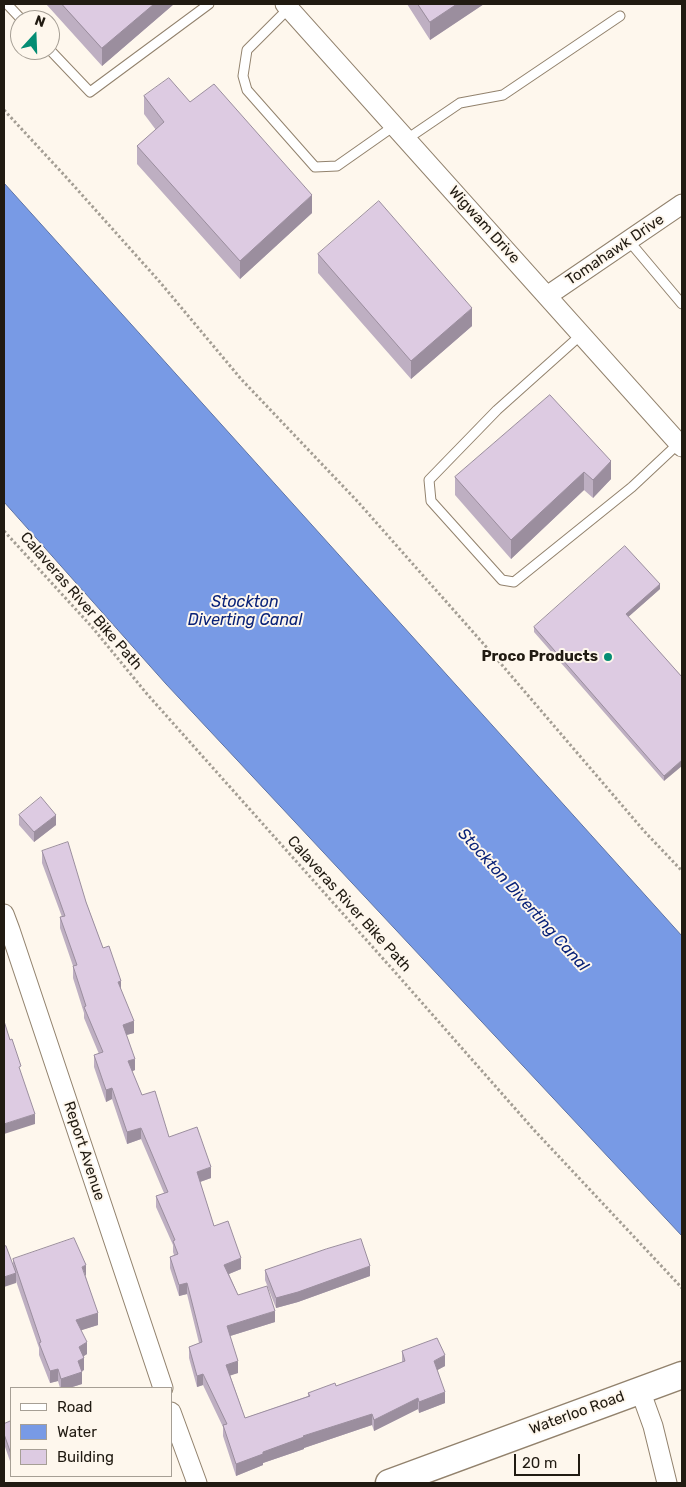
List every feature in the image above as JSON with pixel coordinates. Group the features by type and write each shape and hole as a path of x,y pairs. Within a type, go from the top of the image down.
{"main road":[{"name":"Waterloo Road","path":"388,1483 682,1375"}],"street":[{"name":"Wigwam Drive","path":"287,6 680,445"},
{"name":"Tomahawk Drive","path":"547,296 682,204"},
{"name":"Report Avenue","path":"4,914 14,939 163,1387"},
{"path":"640,1390 653,1426 667,1483"},
{"path":"172,1415 197,1483"}],"lane":[{"path":"60,60 90,92 209,4"},
{"path":"287,6 247,50 243,76 247,90 315,167 337,166 460,103 503,94 620,16"},
{"path":"629,240 682,304"},
{"path":"582,334 497,410 428,480 431,501 502,580 514,582 632,487 680,445"}],"path":[{"path":"4,110 159,281 241,379 358,502 496,658 644,831 682,871"},
{"name":"Calaveras River Bike Path","path":"4,531 92,627 147,694 534,1130 682,1288"}],"water":[{"name":"Stockton Diverting Canal","path":"4,183 682,936 682,1236 166,684 4,502"}],"building":[{"path":"62,4 154,4 102,48"},
{"path":"418,4 457,4 430,22"},
{"path":"169,78 190,102 214,84 312,195 240,261 137,146 164,122 144,96"},
{"path":"379,201 472,308 411,361 318,254"},
{"path":"550,395 611,461 593,480 584,472 511,540 455,477"},
{"name":"Proco Products","path":"625,546 660,584 626,614 682,677 682,760 664,776 534,627"},
{"path":"41,797 56,815 34,832 19,815"},
{"path":"68,842 86,902 103,948 109,946 121,981 118,982 134,1021 123,1025 135,1059 128,1061 142,1095 155,1091 169,1137 197,1127 211,1167 197,1172 214,1226 228,1221 241,1258 224,1265 238,1295 267,1286 275,1311 227,1326 238,1361 226,1365 245,1418 310,1396 308,1393 335,1383 336,1386 405,1361 402,1351 437,1338 445,1355 434,1361 445,1392 419,1402 418,1398 374,1420 372,1414 303,1436 236,1464 223,1425 227,1424 203,1374 197,1376 189,1347 202,1342 187,1283 179,1285 170,1257 178,1254 173,1241 175,1240 156,1196 168,1192 141,1128 127,1132 112,1088 106,1090 94,1055 103,1052 84,1007 86,1006 73,966 77,965 60,917 65,916 42,851"},
{"path":"4,1021 21,1066 19,1067 35,1114 4,1124"},
{"path":"74,1238 86,1265 82,1267 98,1313 76,1320 87,1342 79,1347 84,1358 78,1361 82,1372 61,1379 58,1369 50,1371 39,1343 41,1342 13,1259"},
{"path":"361,1239 370,1266 276,1298 265,1270"},
{"path":"6,1246 16,1273 4,1277 4,1247"},
{"path":"10,1421 10,1451 4,1434 4,1424"}],"place":[{"name":"Proco Products","path":"608,657"}]}
